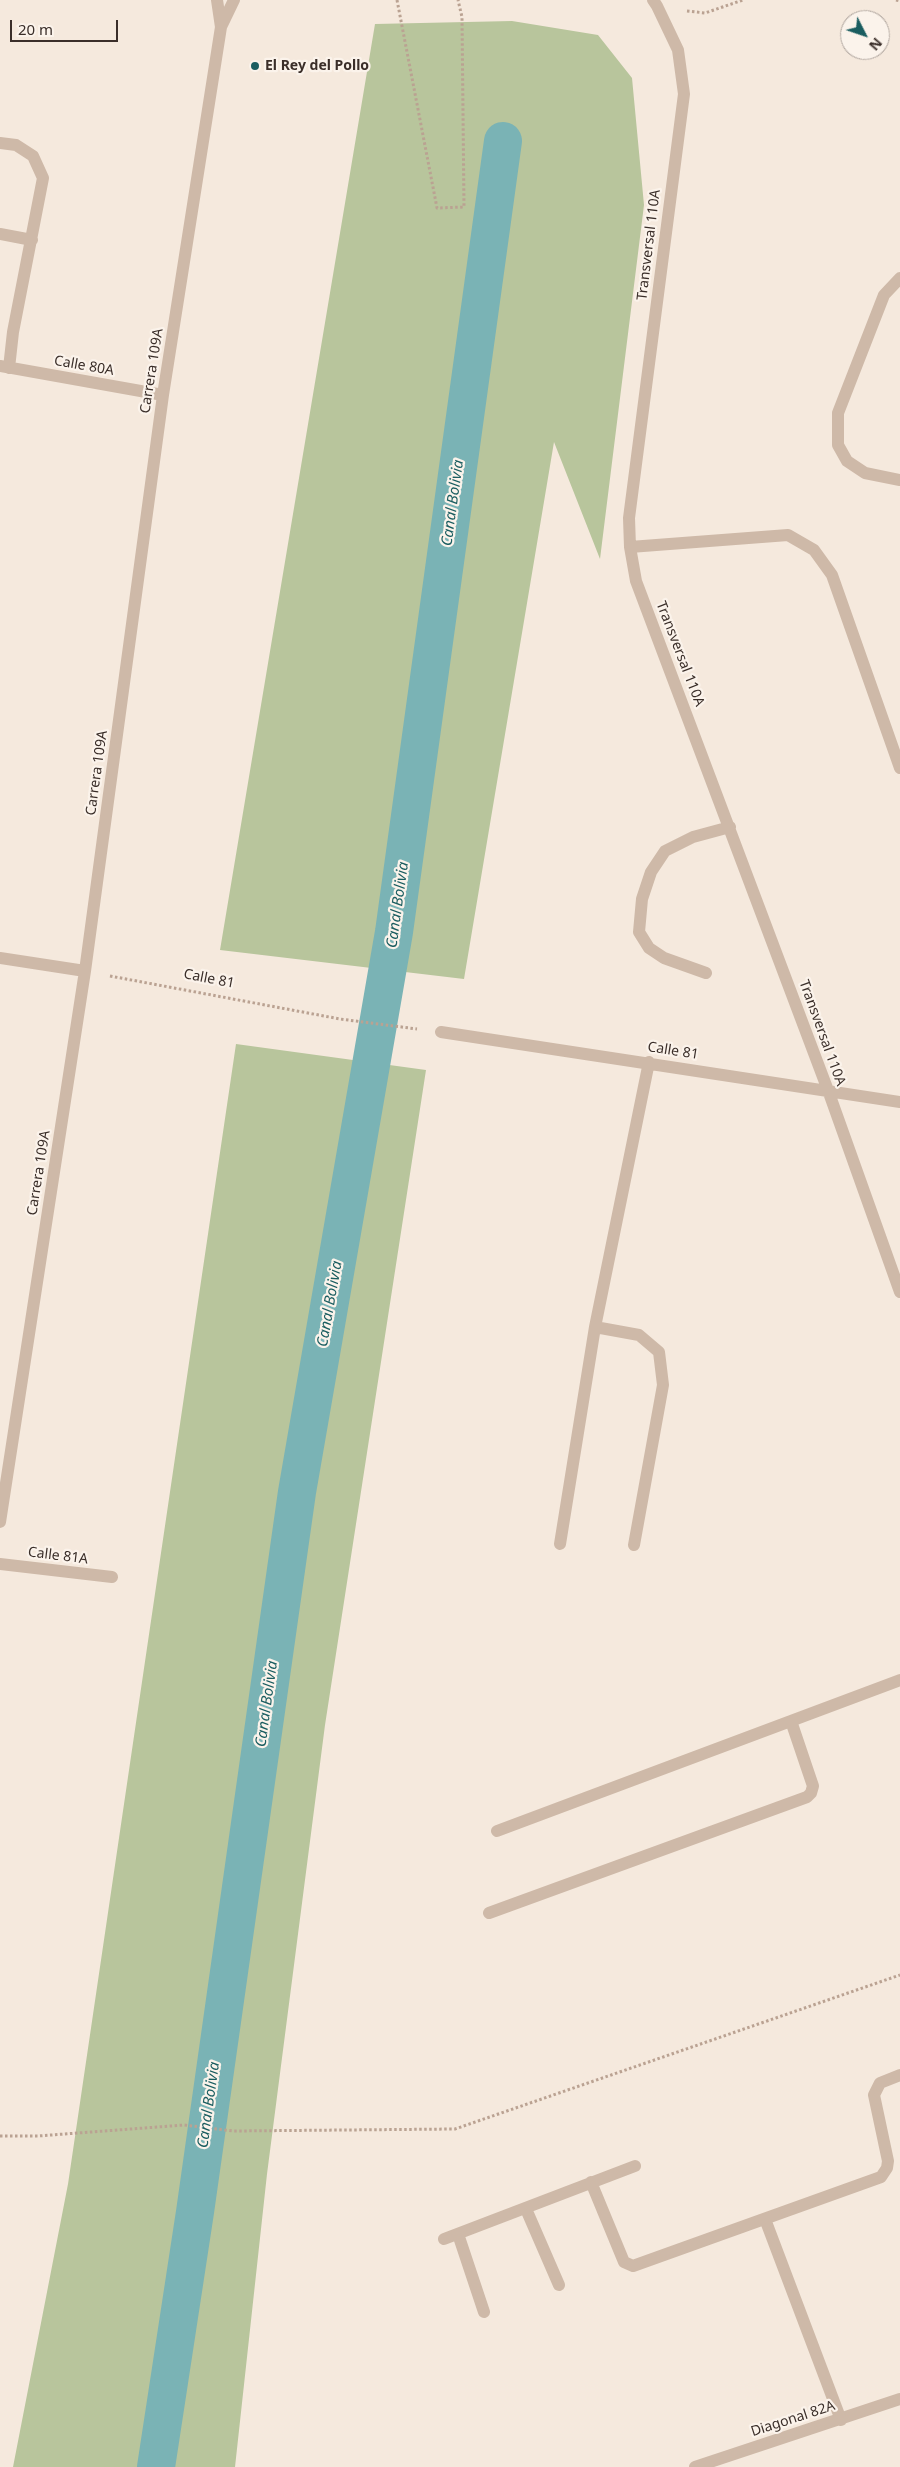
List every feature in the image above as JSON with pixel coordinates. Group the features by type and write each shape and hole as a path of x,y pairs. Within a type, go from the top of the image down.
{"street":[{"name":"Carrera 109A","path":"217,0 221,27"},
{"name":"Carrera 109A","path":"0,1522 85,971 163,395 221,27 234,0"},
{"name":"Transversal 110A","path":"652,0 657,6 678,50 684,94 629,518 630,546 636,581 829,1093 900,1292"},
{"path":"0,143 16,145 33,156 43,178 32,240 4,367"},
{"path":"0,234 32,240"},
{"path":"900,278 884,295 838,412 838,445 847,461 865,473 900,480"},
{"name":"Calle 80A","path":"4,367 163,395"},
{"path":"630,546 788,535 814,550 832,576 900,768"},
{"path":"706,973 664,958 649,948 638,932 642,899 651,872 664,851 693,837 730,827"},
{"path":"0,958 85,971"},
{"name":"Calle 81","path":"441,1032 650,1062 829,1093 900,1102"},
{"path":"560,1544 595,1327 650,1062"},
{"path":"595,1327 640,1335 659,1352 663,1384 634,1545"},
{"name":"Calle 81A","path":"0,1564 112,1577"},
{"path":"498,1831 900,1680"},
{"path":"489,1913 807,1797 811,1793 812,1786 791,1721"},
{"path":"591,2182 624,2262 633,2266 881,2176 887,2168 888,2161 874,2095 880,2083 900,2075"},
{"path":"444,2239 635,2166"},
{"path":"526,2209 559,2285"},
{"path":"765,2219 841,2420"},
{"path":"458,2234 484,2312"},
{"name":"Diagonal 82A","path":"695,2467 900,2399"}],"path":[{"path":"396,0 437,208 464,207 462,17 458,0"},
{"path":"704,14 743,0"},
{"name":"Calle 81","path":"85,971 340,1019 413,1028"},
{"path":"0,2136 38,2136 184,2125 233,2131 455,2129 900,1975"}],"green space":[{"path":"512,21 598,35 632,78 644,205 600,559 554,442 464,979 220,950 375,24"},
{"path":"236,1044 426,1070 325,1725 267,2174 235,2467 13,2467 68,2184"}],"waterway":[{"name":"Canal Bolivia","path":"156,2467 195,2212 297,1492 394,932 503,141"}],"place":[{"name":"El Rey del Pollo","path":"255,66"}]}
